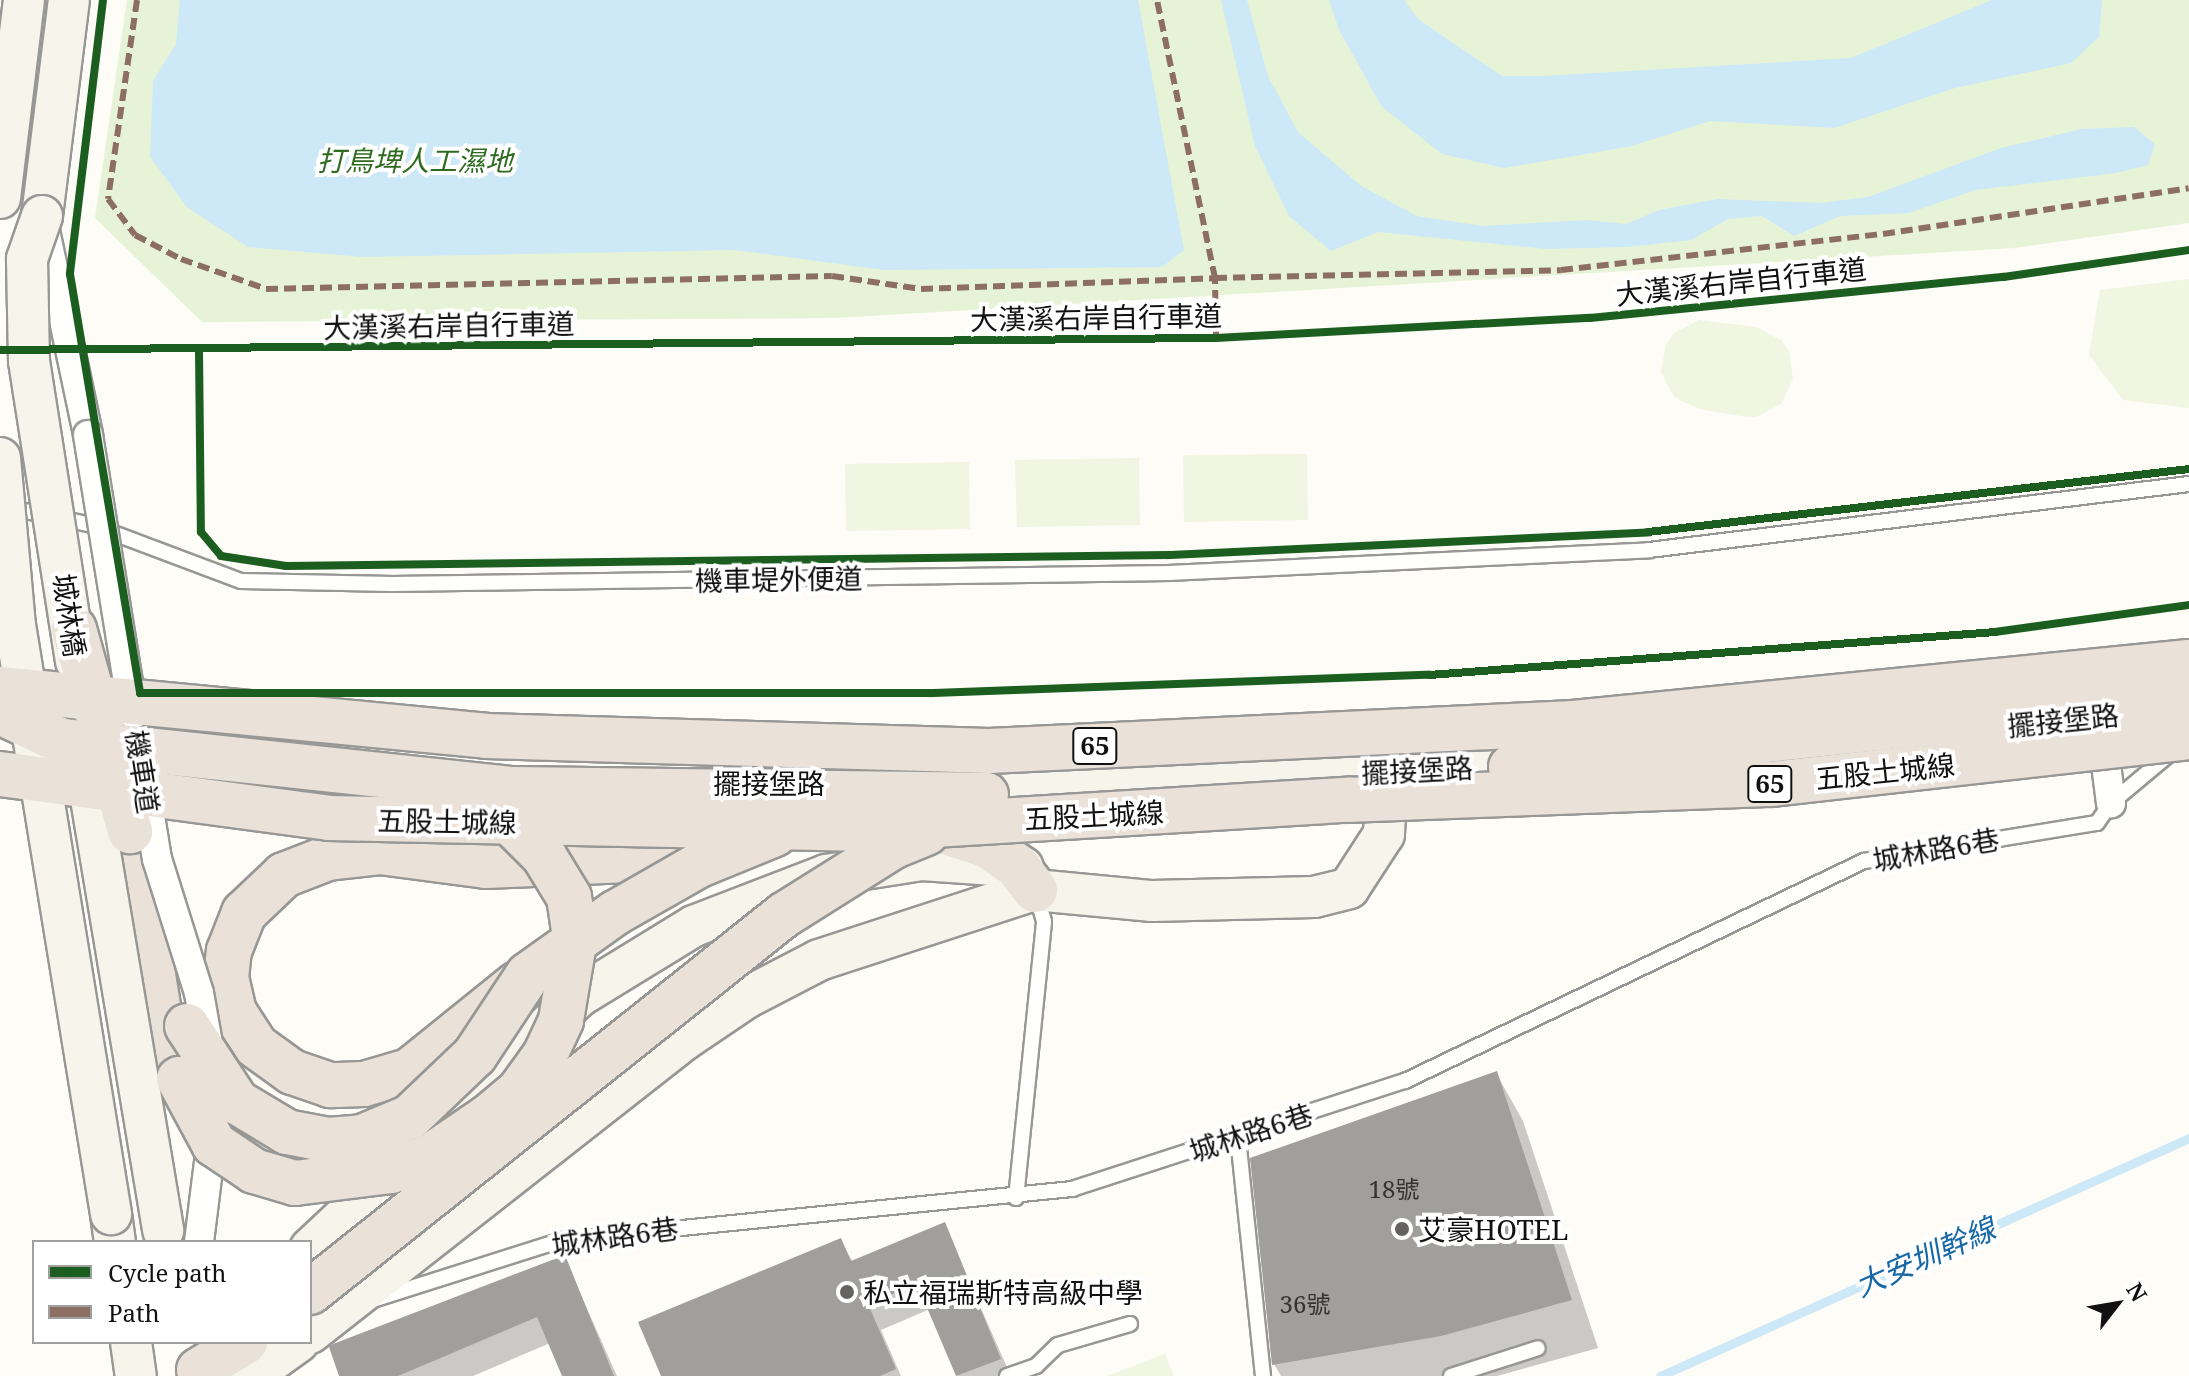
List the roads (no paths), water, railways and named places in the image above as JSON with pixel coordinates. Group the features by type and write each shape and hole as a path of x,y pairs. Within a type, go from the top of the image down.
{"highway":[{"path":"74,629 187,1026 237,1102 287,1132 329,1140 362,1137 410,1117 475,1055 528,975"},
{"name":"65","path":"0,689 486,736 989,751 1573,723 2189,662"},
{"path":"1026,878 986,845 924,825 653,859 486,866 380,852 328,858 284,875 244,913 229,951 226,978 234,1012 256,1046 292,1072 330,1085 364,1084 409,1071 528,975 615,913 697,866 805,822 942,793 1490,769 2189,695"},
{"path":"0,712 62,741 512,789 1349,800"},
{"name":"五股土城線","path":"0,774 329,818 868,829 1349,800 1772,784 2189,739"},
{"path":"0,742 200,773 438,793 499,811 544,856 569,897 575,937 571,978 545,1055 509,1100 431,1156 345,1180 295,1183 254,1171 214,1144 179,1079 160,1019 130,831"},
{"path":"326,1301 784,915 894,846 985,810 1068,789"},
{"path":"199,1358 239,1344"}],"street":[{"path":"0,198 24,0"},
{"name":"城林橋","path":"69,0 42,216 27,259 29,361 74,629 85,772 176,1238"},
{"name":"機車道","path":"42,216 88,435 157,859 199,993 210,1058"},
{"name":"城林橋","path":"0,458 8,608 113,1228"},
{"name":"擺接堡路","path":"0,790 68,792 268,811 537,800 643,784 1387,772 1694,755 2189,706"},
{"path":"2100,716 2111,803"},
{"path":"312,1247 578,997 694,926 826,875 922,860 1026,878 1150,880 1204,896 1314,897 1349,888 1384,834 1387,772"},
{"path":"312,1329 326,1301 746,998 819,960 1026,878"},
{"path":"176,1238 209,1162"},
{"path":"131,1344 136,1376"},
{"path":"199,1358 252,1375 295,1344"}],"lane":[{"name":"機車堤外便道","path":"0,506 92,525 241,581 393,584 1170,573 1649,550 2189,484"},
{"name":"城林路6巷","path":"326,1301 562,1240 1016,1198 1072,1189 1238,1138 1405,1081 1864,861 2097,823 2111,803 2189,739"},
{"path":"1016,1198 1044,921 1026,878"},
{"path":"1238,1138 1263,1376"},
{"path":"1007,1376 1036,1366 1058,1345 1130,1324"},
{"path":"1451,1376 1538,1348"}],"water":[{"path":"180,0 1138,0 1184,250 1162,267 884,270 735,250 363,257 248,247 187,207 150,157 153,81 176,44"},
{"path":"1221,0 1247,0 1268,76 1298,132 1361,186 1417,216 1482,226 1587,220 1626,224 1659,210 1718,199 1821,203 1868,197 2001,148 2082,129 2134,127 2155,144 2148,165 2116,173 1975,190 1909,213 1840,216 1794,236 1762,216 1728,219 1691,240 1627,247 1547,249 1378,232 1331,251 1289,216 1255,146"},
{"path":"1329,0 1404,0 1418,19 1502,76 1543,76 1851,58 1992,0 2102,0 2099,37 2071,63 1955,88 1834,128 1710,121 1632,146 1504,168 1442,154 1382,107 1339,30"}],"waterway":[{"name":"大安圳幹線","path":"1660,1376 2189,1138"}],"place":[{"name":"艾豪HOTEL","path":"1402,1229"},
{"name":"私立福瑞斯特高級中學","path":"847,1292"}],"park label":[{"name":"打鳥埤人工濕地","path":"415,160"}]}
